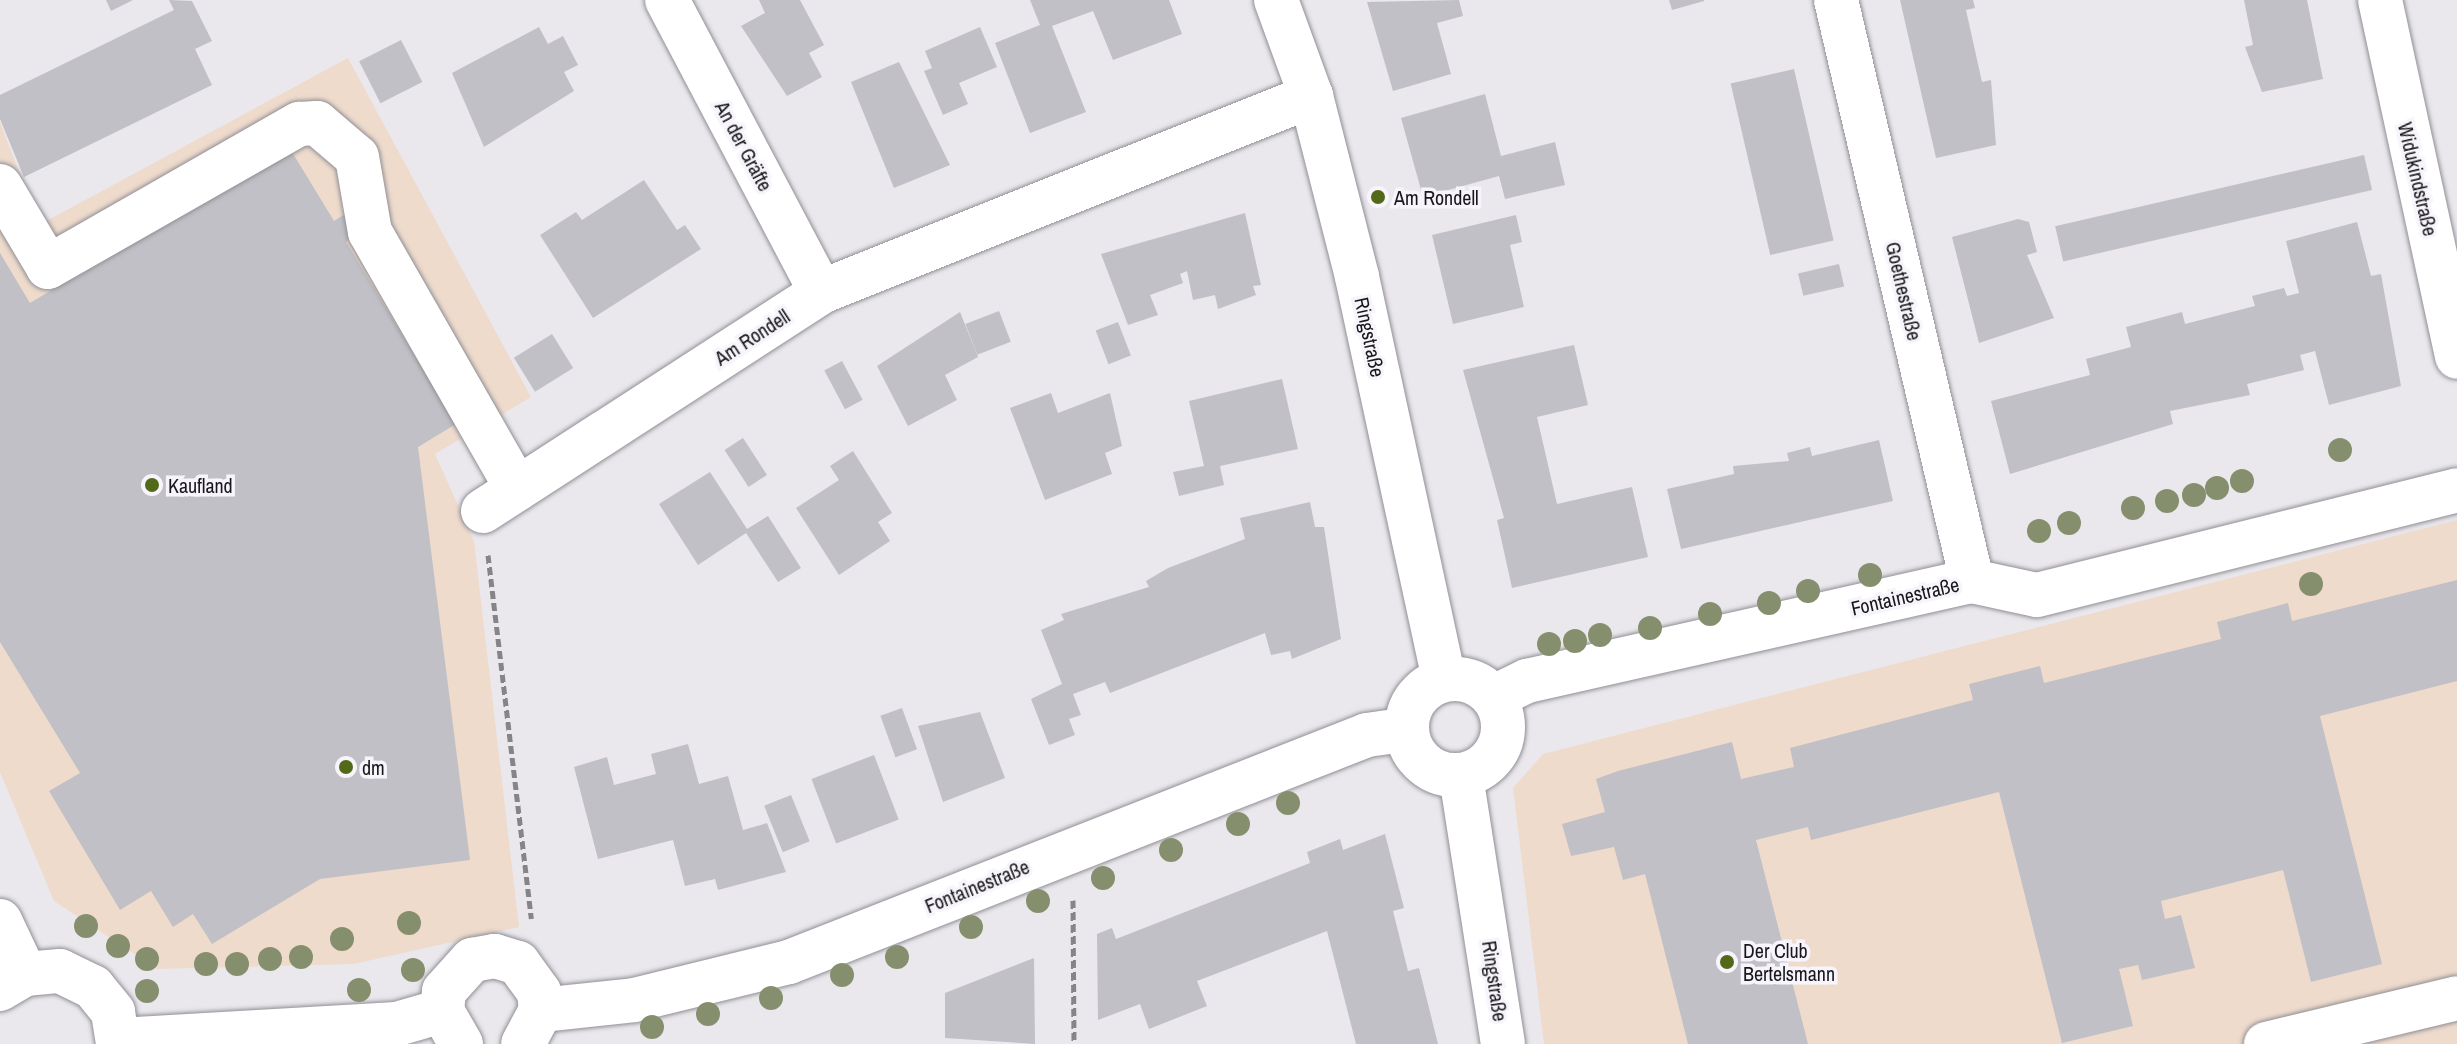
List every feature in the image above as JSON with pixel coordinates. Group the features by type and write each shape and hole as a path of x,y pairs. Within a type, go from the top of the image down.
{"street":[{"name":"An der Gräfte","path":"667,0 821,292"},
{"name":"Ringstraße","path":"1276,0 1311,96 1444,679"},
{"name":"Goethestraße","path":"1836,0 1972,581"},
{"name":"Widukindstraße","path":"2380,0 2446,245 2457,357"},
{"name":"Am Rondell","path":"500,500 821,292 1311,96"},
{"path":"0,186 48,267 299,124 317,123 357,157 370,232 500,500"},
{"name":"Fontainestraße","path":"1494,697 1527,681 1972,581 2037,595 2457,490"},
{"path":"1462,678 1494,697 1504,721 1500,747 1484,767 1461,776 1434,773 1413,756 1404,730 1415,697 1444,679 1462,678"},
{"name":"Fontainestraße","path":"532,1027 789,962 1056,854 1367,735 1404,730"},
{"name":"Ringstraße","path":"1461,776 1503,1044"},
{"path":"0,921 12,982 60,971 93,987 113,1012 118,1042 397,1024 451,1028 444,991 472,960 518,963 531,976 532,1027"},
{"path":"2266,1044 2457,998"}],"path":[{"path":"500,500 533,936 518,963"},
{"path":"1056,854 1072,891 1074,1044"}],"shaded area":[{"path":"348,58 531,397 435,454 474,541 519,927 354,964 157,969 54,901 0,772 0,122 39,225"},
{"path":"2457,520 2457,1044 1544,1044 1513,788 1543,754"}],"building":[{"path":"106,0 133,0 111,11"},
{"path":"169,0 192,1 212,41 195,49 212,85 24,177 0,119 0,95 174,10"},
{"path":"759,0 800,0 824,45 809,53 822,77 787,96 741,26 765,13"},
{"path":"1030,0 1169,0 1182,34 1113,60 1093,11 1052,26 1086,112 1030,133 995,43 1040,25"},
{"path":"1459,0 1463,16 1437,23 1451,74 1393,91 1367,2"},
{"path":"1669,0 1704,0 1704,1 1672,10"},
{"path":"1900,0 1973,0 1975,8 1966,10 1982,82 1991,80 1996,145 1936,158"},
{"path":"2244,0 2307,0 2323,79 2262,92 2245,47 2253,45"},
{"path":"539,27 548,44 563,36 578,65 564,72 574,91 484,147 452,73"},
{"path":"980,27 997,67 959,83 968,104 943,115 924,71 932,68 925,51"},
{"path":"401,40 422,82 380,103 359,61"},
{"path":"899,62 950,165 894,188 851,82"},
{"path":"1794,69 1834,240 1770,255 1731,84"},
{"path":"1485,94 1501,156 1555,142 1565,185 1505,199 1499,176 1423,197 1401,118"},
{"path":"289,147 334,221 350,211 363,231 346,242 456,424 418,447 470,860 320,879 212,944 193,914 173,927 151,891 120,910 49,791 80,773 0,642 0,253 30,303"},
{"path":"2364,155 2372,190 2063,261 2055,226"},
{"path":"644,180 677,230 685,225 701,249 593,318 540,235 576,212 582,220"},
{"path":"1245,213 1261,285 1253,286 1256,295 1218,309 1215,295 1193,300 1187,271 1180,274 1183,283 1150,295 1158,315 1128,325 1101,254"},
{"path":"1516,215 1522,242 1510,245 1524,307 1453,324 1432,235"},
{"path":"2018,219 2029,222 2037,252 2027,255 2054,318 1979,343 1952,237"},
{"path":"2357,222 2371,276 2381,274 2401,386 2329,405 2315,351 2300,355 2304,370 2247,384 2250,395 2170,411 2173,424 2010,474 1991,401 2090,375 2086,359 2131,347 2126,327 2182,312 2185,324 2255,306 2252,296 2284,288 2287,296 2299,293 2286,241"},
{"path":"1839,264 1844,286 1803,296 1798,273"},
{"path":"999,311 1011,342 977,355 965,324"},
{"path":"960,312 978,357 945,375 957,400 908,426 877,366"},
{"path":"1118,322 1131,356 1108,364 1096,331"},
{"path":"552,334 573,368 535,392 514,358"},
{"path":"1574,345 1588,405 1537,417 1557,504 1632,487 1648,557 1512,588 1497,520 1504,518 1463,370"},
{"path":"842,361 863,400 845,409 824,370"},
{"path":"1282,379 1298,449 1220,466 1224,485 1179,496 1173,472 1204,466 1189,401"},
{"path":"1051,393 1058,413 1110,393 1122,446 1105,453 1112,474 1045,500 1010,408"},
{"path":"743,438 767,475 749,487 725,450"},
{"path":"1879,440 1893,501 1681,549 1667,489 1734,474 1733,466 1789,461 1787,453 1810,447 1812,456"},
{"path":"853,451 892,513 878,522 890,541 839,575 796,508 839,480 830,466"},
{"path":"710,472 747,529 768,516 801,568 778,582 746,533 698,565 659,504"},
{"path":"1310,502 1315,527 1324,527 1341,639 1292,659 1290,651 1271,655 1265,633 1110,693 1105,682 1073,694 1081,715 1069,719 1075,735 1049,745 1031,699 1062,684 1041,630 1064,620 1061,614 1149,587 1146,581 1168,568 1245,539 1240,518"},
{"path":"2457,580 2457,681 2320,716 2382,964 2311,982 2283,870 2161,901 2165,919 2181,915 2195,968 2142,980 2138,965 2119,969 2133,1026 2062,1043 1999,792 1811,840 1808,827 1756,840 1808,1044 1688,1044 1645,874 1623,880 1614,847 1571,856 1562,824 1605,812 1596,779 1618,771 1732,742 1741,779 1794,767 1790,748 1973,700 1969,684 2040,666 2044,683 2221,639 2217,622 2288,603 2292,621"},
{"path":"902,708 917,749 895,757 880,716"},
{"path":"980,712 1005,778 943,802 918,726"},
{"path":"688,744 699,784 728,776 743,830 767,823 786,872 718,890 715,879 685,886 673,840 598,859 574,767 607,757 614,785 656,774 651,754"},
{"path":"874,755 899,819 836,843 811,779"},
{"path":"791,795 810,841 783,852 764,806"},
{"path":"1385,834 1404,908 1393,911 1408,971 1419,968 1438,1044 1356,1044 1327,931 1197,981 1207,1006 1149,1029 1140,1004 1098,1020 1097,934 1112,928 1116,939 1310,863 1307,852 1340,839 1343,850"},
{"path":"1034,958 1035,1044 945,1038 945,993"}],"place":[{"name":"Am Rondell","path":"1378,197"},
{"name":"Kaufland","path":"152,485"},
{"name":"dm","path":"346,767"},
{"name":"Der Club Bertelsmann","path":"1727,962"}]}
